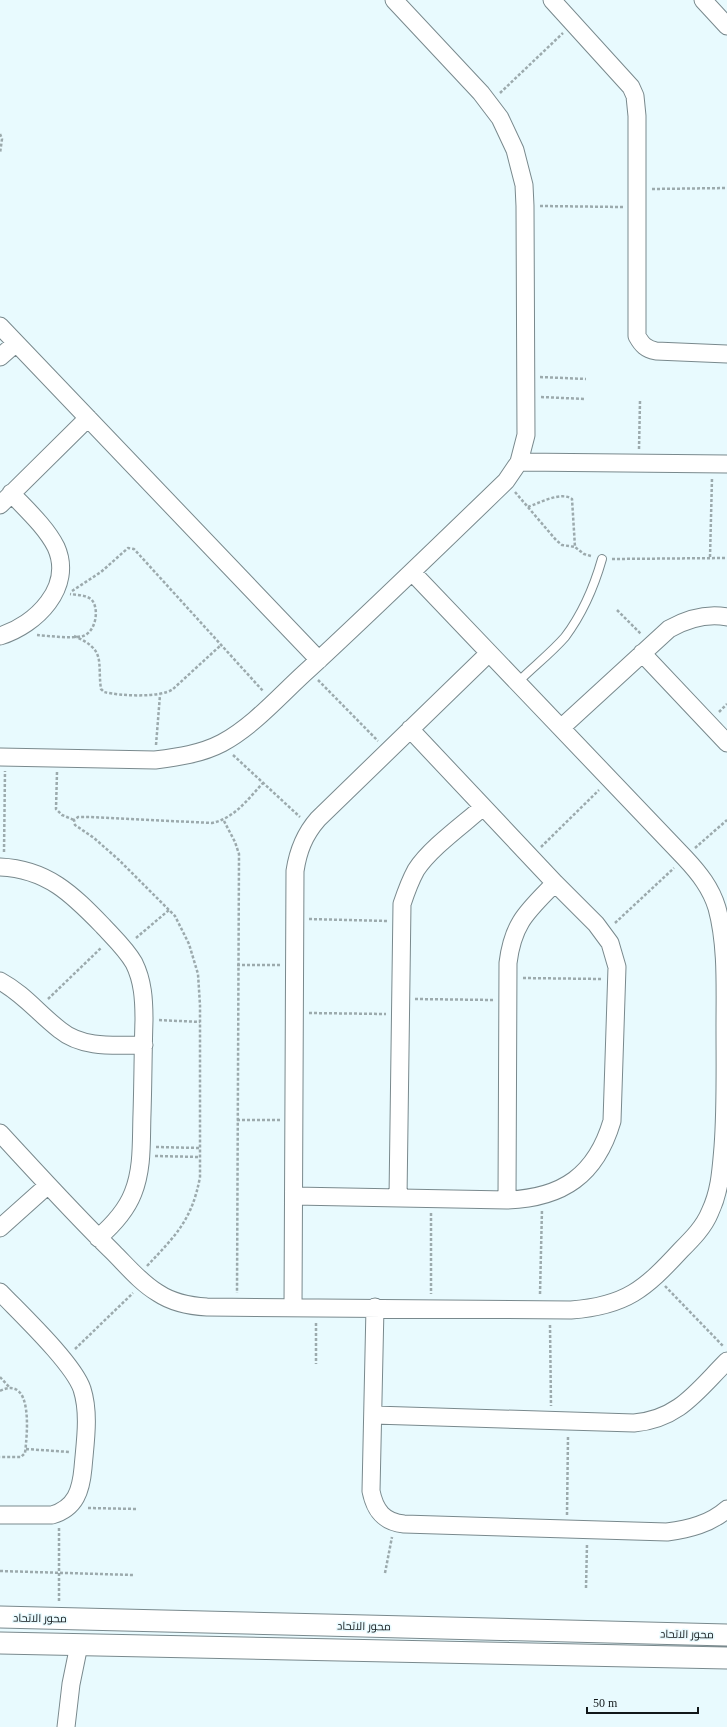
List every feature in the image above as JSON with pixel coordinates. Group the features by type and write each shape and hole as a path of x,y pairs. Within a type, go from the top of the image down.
{"street":[{"path":"3,757 155,760 200,752 221,743 240,731 314,665 506,480 519,462 526,434 526,206 524,185 515,150 503,123 490,103 394,0"},
{"path":"552,0 624,80 635,96 637,116 637,336 641,344 656,352 727,354"},
{"path":"703,0 727,26"},
{"path":"0,326 88,418 314,665"},
{"path":"0,357 16,343"},
{"path":"3,635 30,621 46,606 56,592 60,578 60,562 56,547 48,534 5,499 88,418"},
{"path":"519,462 720,464"},
{"path":"0,1133 98,1238 141,1280 157,1293 173,1301 195,1306 545,1309 595,1308 618,1302 639,1291 656,1277 697,1232 710,1214 718,1193 726,1111 725,968 722,926 710,890 700,874 412,572"},
{"path":"561,728 668,629 686,620 705,616 727,616"},
{"path":"647,649 727,743"},
{"path":"293,1307 294,919 296,860 302,842 311,827 387,751 489,653"},
{"path":"294,1196 507,1200 529,1199 543,1196 575,1180 595,1158 607,1138 612,1121 614,1103 615,955 604,933 555,884 410,729"},
{"path":"398,1198 401,921 404,898 408,885 417,868 430,854 484,807"},
{"path":"2,867 19,869 39,875 58,884 75,897 118,942 134,964 141,982 144,1000 144,1045 139,1175 130,1199 112,1225 98,1238"},
{"path":"507,1200 508,978 510,946 524,915 555,884"},
{"path":"0,981 11,987 61,1031 77,1040 96,1045 144,1045"},
{"path":"0,1228 48,1185"},
{"path":"0,1514 37,1516 64,1510 74,1502 81,1489 86,1406 82,1388 74,1372 2,1299"},
{"path":"375,1307 374,1415 371,1491 377,1511 385,1518 394,1523 667,1532 686,1530 705,1523 727,1509"},
{"path":"374,1415 634,1423 662,1418 685,1403 727,1361"},
{"name":"محور الاتحاد","path":"0,1617 727,1635"},
{"path":"0,1643 727,1658"},
{"path":"66,1727 71,1684 79,1645"}],"lane":[{"path":"518,682 564,638 577,620 596,580 602,559"}],"path":[{"path":"490,103 573,23"},
{"path":"0,134 2,139 0,153"},
{"path":"637,189 727,188"},
{"path":"526,206 637,207"},
{"path":"526,377 586,379"},
{"path":"526,397 585,399"},
{"path":"638,464 640,401"},
{"path":"710,557 720,464"},
{"path":"506,480 562,545 575,547 584,554 602,559 727,558"},
{"path":"528,507 546,500 562,497 568,497 572,500 575,547"},
{"path":"3,635 83,636 92,629 95,624 96,607 89,598 67,594 90,580 125,550 131,548 134,549 273,702"},
{"path":"617,610 647,649"},
{"path":"74,636 82,640 96,653 100,661 101,689 104,692 160,695 173,689 221,645"},
{"path":"314,665 387,751"},
{"path":"155,760 160,695"},
{"path":"221,743 311,827"},
{"path":"2,867 3,757"},
{"path":"58,758 56,809 62,815 74,820 75,825 99,842 175,916 190,944 198,974 200,1022 199,1183 189,1215 178,1232 141,1280 64,1361"},
{"path":"530,857 610,779"},
{"path":"74,820 78,817 212,823 224,821 234,814 263,783"},
{"path":"604,933 727,820"},
{"path":"224,821 230,831 239,854 237,964 237,1307"},
{"path":"37,1009 118,942 169,910"},
{"path":"294,919 401,921"},
{"path":"237,964 294,965"},
{"path":"508,978 616,980"},
{"path":"294,1013 508,1000"},
{"path":"144,1020 200,1022"},
{"path":"237,1120 294,1120"},
{"path":"141,1152 200,1148"},
{"path":"141,1152 200,1157"},
{"path":"543,1196 545,1309 551,1420"},
{"path":"430,1198 431,1308"},
{"path":"656,1277 727,1351"},
{"path":"316,1307 316,1364"},
{"path":"0,1377 11,1389"},
{"path":"0,1391 11,1389 17,1391 26,1401 26,1449 21,1457 0,1457"},
{"path":"567,1529 568,1421"},
{"path":"26,1449 84,1454"},
{"path":"58,1618 59,1573 64,1510 138,1509"},
{"path":"385,1573 394,1523"},
{"path":"586,1588 587,1530"},
{"path":"0,1572 133,1575"}]}
